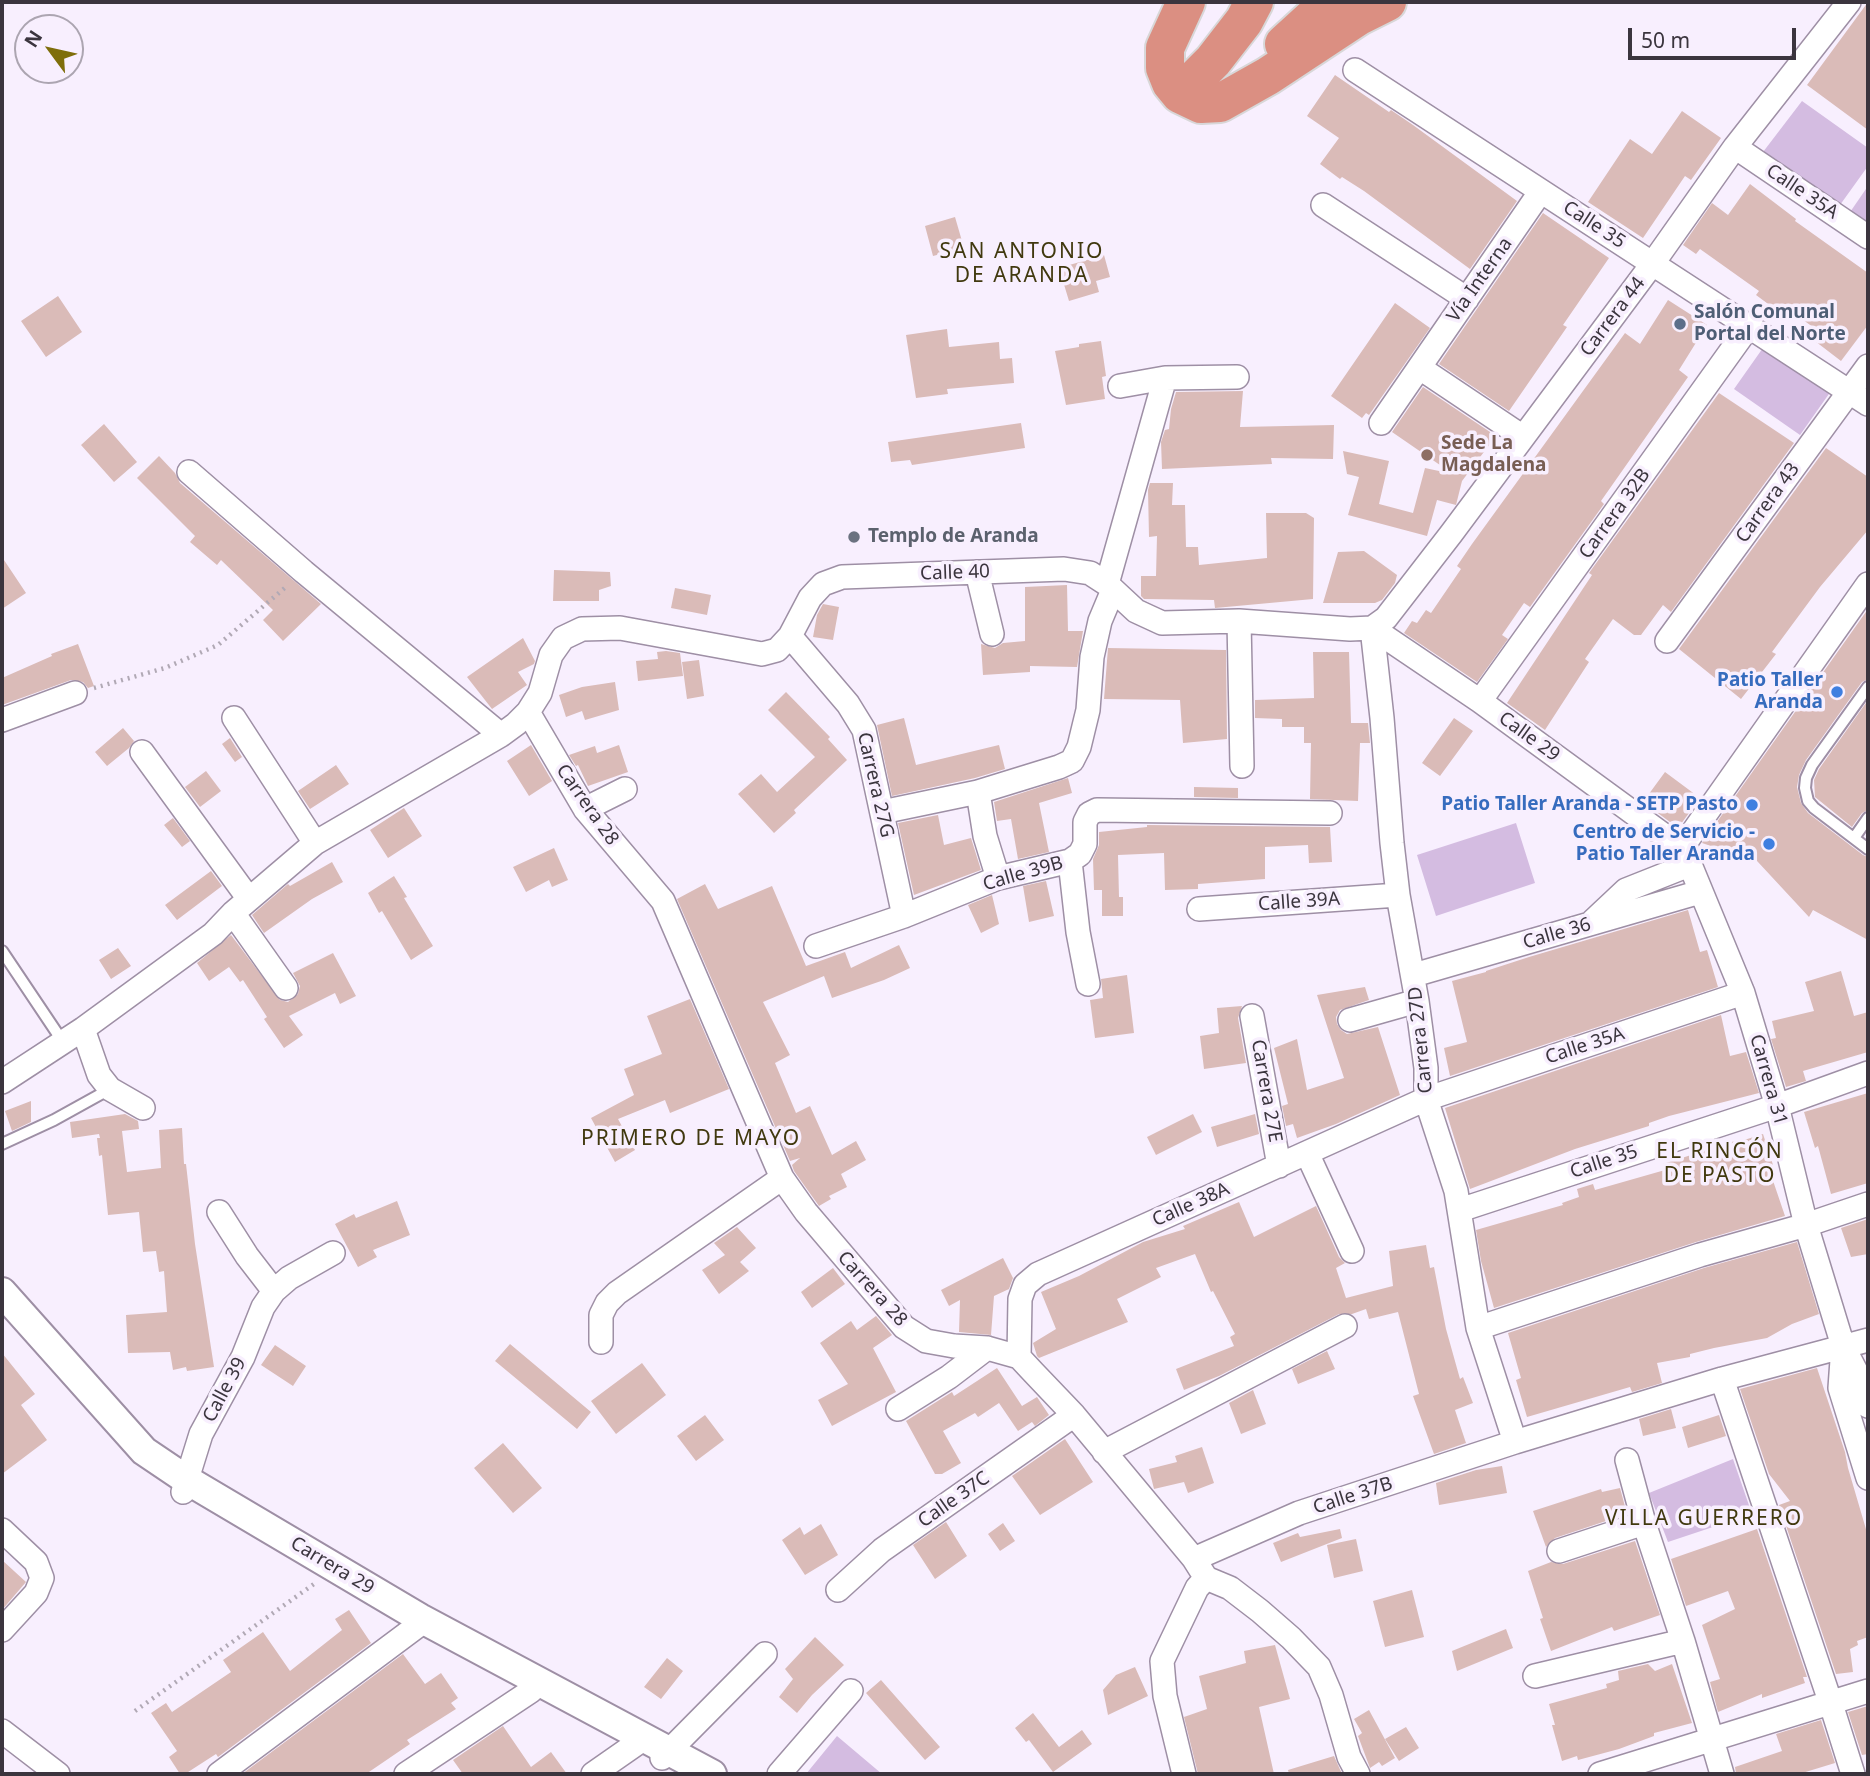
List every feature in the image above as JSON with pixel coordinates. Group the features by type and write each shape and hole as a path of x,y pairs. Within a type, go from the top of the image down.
{"highway":[{"path":"1186,2 1165,48 1165,68 1171,83 1180,94 1201,104 1220,103 1268,76 1359,16 1387,2"},
{"path":"1180,94 1213,61 1244,21 1254,2"},
{"path":"1220,103 1329,2"}],"street":[{"name":"Carrera 44","path":"1372,628 1386,618 1653,263 1735,148 1849,2"},
{"name":"Calle 35","path":"1355,70 1859,398"},
{"name":"Calle 35A","path":"1735,148 1868,236"},
{"name":"Vía Interna","path":"1381,423 1541,191"},
{"path":"1323,205 1467,299"},
{"name":"Carrera 32B","path":"1480,701 1749,326"},
{"name":"Carrera 43","path":"1667,640 1859,398 1868,366"},
{"path":"1420,368 1523,438"},
{"path":"1120,386 1165,377 1237,377"},
{"path":"881,812 978,792 1072,761 1080,747 1088,710 1092,657 1100,621 1165,377"},
{"path":"189,472 304,572 501,735"},
{"name":"Calle 40","path":"527,712 540,693 551,655 563,638 582,629 620,628 762,654 778,650 790,636 810,598 823,584 842,577 1064,569 1090,573 1136,611 1163,623 1239,621 1350,629 1372,628"},
{"path":"977,572 992,634"},
{"path":"1591,923 1626,890 1687,857 1688,839 1868,584"},
{"path":"1239,621 1242,766"},
{"name":"Calle 29","path":"1372,628 1480,701 1687,857"},
{"name":"Carrera 27D","path":"1372,628 1398,895 1417,1001 1426,1068 1426,1099 1460,1210 1479,1328 1515,1442"},
{"name":"Carrera 27G","path":"790,636 848,704 864,730 904,916"},
{"path":"2,720 75,693"},
{"path":"2,1082 83,1029 213,934 241,906 315,843 501,735 527,712"},
{"name":"Carrera 28","path":"527,712 585,809 663,901 782,1178 806,1212 904,1327 926,1341 987,1348 1018,1357 1074,1415 1200,1568 1260,1611 1319,1667 1331,1695 1349,1757 1358,1774"},
{"path":"234,718 315,843"},
{"path":"142,752 241,906 286,988"},
{"path":"585,809 625,789"},
{"path":"978,792 985,836 998,878"},
{"name":"Calle 39B","path":"816,946 904,916 998,878 1070,861 1080,854 1085,844 1085,822 1089,814 1097,810 1330,813"},
{"name":"Carrera 31","path":"1687,857 1743,993 1777,1106 1806,1225 1843,1346 1840,1388 1868,1478"},
{"path":"1070,861 1078,932 1088,984"},
{"name":"Calle 36","path":"1413,975 1700,892"},
{"name":"Calle 39A","path":"1199,909 1398,895"},
{"name":"Calle 35A","path":"1426,1099 1743,993"},
{"path":"1350,1020 1417,1001"},
{"name":"Carrera 27E","path":"1252,1016 1279,1166"},
{"path":"83,1029 99,1075 110,1089 143,1108"},
{"name":"Calle 35","path":"1460,1210 1777,1106 1868,1073"},
{"name":"Calle 38A","path":"1018,1357 1020,1299 1025,1285 1038,1274 1426,1099"},
{"name":"Carrera 27E","path":"1307,1153 1352,1251"},
{"path":"601,1342 601,1315 607,1303 617,1293 782,1178"},
{"path":"1479,1328 1868,1203"},
{"path":"219,1212 247,1256 274,1291 289,1278 333,1253"},
{"name":"Calle 39","path":"185,1486 201,1434 243,1357 262,1307 274,1291"},
{"name":"Carrera 29","path":"2,1292 144,1451 185,1486 325,1575 531,1691 636,1744 712,1774"},
{"name":"Carrera 29","path":"2,1305 114,1439 140,1463 666,1754 692,1774"},
{"path":"1104,1452 1345,1326"},
{"name":"Calle 37B","path":"1200,1568 1299,1513 1515,1442 1722,1379 1868,1340"},
{"path":"1843,1346 1859,1377 1868,1406"},
{"path":"898,1409 949,1377 987,1348"},
{"path":"1722,1379 1853,1774"},
{"name":"Calle 37C","path":"838,1590 882,1550 1074,1415"},
{"path":"1628,1460 1644,1523 1722,1774"},
{"path":"1559,1551 1644,1523"},
{"path":"2,1530 36,1562 42,1578 36,1593 2,1630"},
{"path":"1184,1774 1165,1696 1162,1661 1197,1588 1200,1568"},
{"path":"219,1774 416,1628"},
{"path":"1535,1676 1683,1642"},
{"path":"666,1754 765,1654"},
{"path":"406,1774 531,1691"},
{"path":"779,1774 851,1691"},
{"path":"1600,1774 1868,1691"},
{"path":"2,1731 58,1774"},
{"path":"593,1774 636,1744"}],"lane":[{"path":"1868,687 1816,758 1805,781 1805,792 1810,804 1868,849"},
{"path":"1854,838 1868,818"},
{"path":"2,951 63,1042"},
{"path":"2,1144 54,1120 110,1089"}],"path":[{"path":"75,693 165,668 218,645 304,572"},
{"path":"135,1711 325,1575"}],"shaded area":[{"path":"1802,101 1868,148 1868,166 1840,205 1763,152"},
{"path":"1868,186 1868,233 1846,218"},
{"path":"1765,345 1831,391 1800,435 1734,389"},
{"path":"1516,823 1535,883 1436,916 1417,855"},
{"path":"1733,1459 1752,1514 1668,1542 1649,1493"},
{"path":"837,1736 882,1774 806,1774"}],"building":[{"path":"1868,2 1868,130 1807,85"},
{"path":"1335,75 1413,125 1517,201 1470,269 1364,191 1342,177 1340,179 1320,164 1339,138 1307,116"},
{"path":"1682,111 1721,138 1691,180 1685,176 1643,238 1588,202 1630,139 1652,154"},
{"path":"1750,184 1796,219 1795,221 1868,273 1868,325 1841,361 1811,338 1817,330 1788,309 1783,315 1756,295 1759,291 1700,249 1696,254 1683,245 1712,203 1728,215"},
{"path":"1543,213 1609,258 1563,325 1567,327 1509,411 1439,364"},
{"path":"955,217 964,248 933,256 925,226"},
{"path":"1104,255 1110,277 1096,281 1099,292 1069,301 1059,268"},
{"path":"58,296 82,332 46,357 21,321"},
{"path":"1668,300 1707,325 1679,370 1688,377 1601,501 1604,504 1530,607 1524,603 1502,635 1508,639 1477,682 1404,633 1412,621 1417,623 1426,610 1431,613 1461,569 1457,566 1472,544 1625,333 1640,344"},
{"path":"1395,303 1430,328 1369,415 1366,413 1362,418 1331,396"},
{"path":"947,329 949,347 999,342 1000,359 1012,358 1014,383 947,389 948,394 916,398 906,335"},
{"path":"1101,341 1106,376 1102,377 1105,399 1066,405 1055,351"},
{"path":"1423,387 1496,436 1462,481 1456,505 1437,500 1427,536 1348,515 1359,477 1347,474 1343,451 1389,461 1379,504 1413,513 1425,468 1453,474 1392,432"},
{"path":"1243,391 1240,427 1334,425 1333,459 1271,458 1272,464 1162,469 1161,442 1165,430 1169,429 1176,392"},
{"path":"1719,393 1794,443 1671,612 1663,605 1641,635 1634,635 1613,619 1585,659 1589,662 1545,730 1507,703 1592,575 1589,573"},
{"path":"1021,423 1025,448 912,465 910,460 891,462 888,442"},
{"path":"104,424 137,462 114,482 81,445"},
{"path":"1826,448 1868,477 1868,530 1820,587 1772,652 1776,654 1741,699 1679,649"},
{"path":"159,456 175,473 180,483 321,604 283,641 263,620 273,610 221,560 217,565 190,542 195,536 137,478"},
{"path":"1150,483 1173,483 1172,505 1185,505 1186,547 1198,547 1199,565 1267,558 1266,513 1306,513 1314,518 1313,599 1215,608 1214,600 1144,599 1141,596 1141,576 1156,576 1157,536 1149,537"},
{"path":"1364,551 1397,575 1395,583 1382,600 1375,603 1323,603 1338,552"},
{"path":"2,557 26,593 2,609"},
{"path":"554,570 610,572 611,586 599,590 599,601 553,601"},
{"path":"1067,585 1068,631 1083,631 1077,667 1030,666 1030,672 983,675 981,644 995,648 1003,643 1025,641 1025,587"},
{"path":"675,588 711,595 707,615 671,608"},
{"path":"823,604 839,607 833,640 813,637 817,615"},
{"name":"Patio Taller Aranda","path":"1868,609 1868,679 1862,682 1806,760 1797,787 1801,803 1808,813 1868,857 1868,940 1813,910 1809,917 1745,848 1720,849 1702,843"},
{"path":"523,638 535,661 518,672 527,685 492,709 467,677"},
{"path":"78,644 94,686 88,688 83,682 71,680 2,705 2,678"},
{"path":"1108,648 1226,650 1227,739 1183,743 1180,700 1104,699"},
{"path":"657,652 680,653 683,676 638,681 636,661 658,659"},
{"path":"1313,652 1349,652 1351,723 1368,723 1370,743 1360,743 1358,801 1310,799 1311,743 1304,743 1304,727 1282,727 1282,719 1255,718 1255,700 1314,698"},
{"path":"699,660 704,696 687,699 682,662"},
{"path":"615,682 619,710 585,720 582,711 566,717 559,695 582,687"},
{"path":"786,692 830,737 828,739 847,760 794,810 796,813 774,833 738,794 761,774 777,792 815,757 768,710"},
{"path":"1868,700 1868,810 1862,813 1852,827 1815,797 1814,780"},
{"path":"904,718 916,765 999,745 1005,769 892,796 877,725"},
{"path":"1454,718 1473,731 1440,776 1422,763"},
{"path":"123,728 134,741 107,766 95,752"},
{"path":"230,738 242,757 235,762 222,744"},
{"path":"531,745 552,781 529,796 507,761"},
{"path":"619,745 628,772 588,786 578,765 576,766 569,755 595,746 597,753"},
{"path":"336,765 349,784 310,809 298,791"},
{"path":"206,771 221,791 200,807 185,787"},
{"path":"1665,772 1700,798 1678,828 1643,802"},
{"path":"1068,778 1072,793 1039,803 1049,852 1018,859 1011,819 997,821 994,802"},
{"path":"1194,787 1238,788 1238,798 1194,797"},
{"path":"404,808 422,836 388,858 370,830"},
{"path":"938,815 944,845 971,838 981,870 914,895 898,823"},
{"path":"173,818 190,841 182,847 164,825"},
{"path":"1147,825 1330,827 1332,862 1309,863 1308,845 1265,847 1265,879 1198,884 1198,889 1165,890 1164,853 1118,855 1119,897 1123,897 1123,916 1102,916 1102,890 1094,890 1093,859 1099,845 1099,832"},
{"path":"554,848 568,880 552,887 549,880 526,892 513,867"},
{"path":"332,862 343,882 312,899 264,933 252,915 288,884 290,886"},
{"path":"211,871 222,886 177,920 165,905"},
{"path":"394,876 433,946 411,960 368,893"},
{"path":"1046,881 1054,916 1029,922 1023,886"},
{"path":"705,884 718,909 772,886 806,966 845,952 851,968 899,945 910,968 832,998 824,976 763,1002 790,1055 775,1063 796,1113 810,1106 832,1155 856,1141 866,1160 841,1174 847,1187 829,1196 831,1199 819,1206 794,1171 792,1165 800,1158 790,1161 677,899"},
{"path":"992,895 999,924 981,933 968,905"},
{"path":"1688,910 1700,952 1707,950 1718,987 1450,1076 1444,1048 1467,1042 1452,981"},
{"path":"231,935 280,1000 288,1002 298,994 300,986 293,973 333,953 356,996 340,1004 335,993 289,1016 303,1035 284,1048 264,1019 267,1017 243,980 240,982 229,967 209,981 197,963"},
{"path":"118,948 131,966 111,979 99,960"},
{"path":"1841,971 1854,1016 1868,1012 1868,1052 1803,1071 1806,1081 1786,1087 1771,1039 1776,1038 1772,1021 1814,1011 1805,982"},
{"path":"1127,975 1134,1033 1095,1038 1090,1000 1103,998 1101,979"},
{"path":"1365,987 1369,1000 1340,1010 1336,1017 1337,1024 1347,1034 1378,1027 1400,1095 1336,1124 1297,1138 1293,1124 1286,1126 1282,1106 1288,1104 1274,1048 1297,1039 1307,1090 1344,1078 1317,995"},
{"path":"690,999 729,1089 670,1113 665,1100 618,1119 635,1150 615,1162 591,1118 634,1095 624,1069 662,1054 647,1016"},
{"path":"1242,1006 1238,1018 1246,1063 1204,1069 1200,1036 1219,1033 1217,1008"},
{"path":"1721,1015 1730,1056 1746,1052 1759,1093 1669,1116 1649,1123 1649,1126 1575,1149 1470,1189 1445,1108"},
{"path":"1868,1093 1868,1183 1831,1194 1818,1146 1815,1148 1804,1112"},
{"path":"31,1101 31,1122 12,1131 5,1111"},
{"path":"125,1114 138,1121 139,1129 122,1131 127,1172 161,1168 159,1130 182,1128 184,1164 214,1367 173,1370 170,1352 128,1353 126,1315 167,1312 164,1271 159,1272 156,1251 143,1252 139,1212 108,1215 102,1155 99,1156 97,1138 100,1138 99,1134 72,1138 70,1122"},
{"path":"1193,1114 1202,1132 1156,1155 1147,1137"},
{"path":"1255,1114 1259,1134 1217,1147 1211,1127"},
{"path":"1763,1134 1773,1165 1768,1166 1785,1216 1494,1308 1476,1230 1563,1205 1562,1203 1579,1197 1577,1189 1593,1184 1595,1190 1665,1170 1663,1164"},
{"path":"397,1201 410,1235 373,1250 377,1257 358,1267 335,1224 354,1214 356,1218"},
{"path":"1239,1202 1254,1237 1316,1206 1339,1257 1345,1263 1336,1268 1346,1298 1393,1286 1389,1251 1426,1245 1430,1268 1434,1267 1446,1329 1460,1379 1463,1377 1473,1403 1455,1410 1466,1443 1434,1454 1413,1396 1419,1394 1398,1312 1369,1319 1366,1309 1352,1314 1339,1314 1219,1376 1184,1390 1176,1369 1234,1346 1230,1337 1235,1334 1213,1291 1211,1292 1195,1254 1156,1268 1161,1277 1117,1299 1128,1322 1039,1358 1037,1356 1033,1343 1056,1329 1041,1292 1079,1276 1143,1242 1185,1229 1183,1226"},
{"path":"1868,1219 1868,1254 1851,1257 1841,1228"},
{"path":"737,1227 756,1248 740,1262 749,1271 719,1294 702,1270 725,1255 714,1243"},
{"path":"1797,1242 1819,1314 1792,1324 1767,1338 1657,1363 1662,1383 1632,1392 1630,1387 1527,1417 1516,1380 1521,1378 1508,1333 1704,1268"},
{"path":"1003,1258 1013,1278 1009,1289 994,1296 991,1335 959,1332 960,1300 949,1306 941,1290"},
{"path":"833,1268 845,1284 812,1308 801,1292"},
{"path":"876,1316 892,1335 873,1348 896,1392 832,1426 818,1400 848,1384 820,1343 851,1321 857,1330"},
{"path":"510,1344 591,1412 577,1429 495,1361"},
{"path":"275,1345 306,1366 293,1386 261,1365"},
{"path":"1327,1351 1335,1369 1298,1384 1292,1369"},
{"path":"2,1353 35,1394 21,1405 47,1440 2,1474"},
{"path":"642,1363 666,1395 616,1434 591,1401"},
{"path":"997,1368 1022,1406 1037,1397 1049,1415 1035,1426 1032,1422 1018,1431 999,1403 978,1417 975,1413 943,1431 961,1463 942,1474 935,1474 906,1421 952,1392 954,1396"},
{"path":"1817,1368 1845,1452 1868,1536 1868,1637 1857,1641 1858,1645 1850,1649 1853,1672 1836,1674 1779,1505 1790,1501 1769,1474 1740,1389"},
{"path":"1253,1390 1266,1424 1241,1434 1229,1403"},
{"path":"1671,1409 1676,1428 1643,1436 1639,1419"},
{"path":"705,1415 724,1440 696,1461 677,1436"},
{"path":"1719,1415 1726,1436 1688,1448 1682,1427"},
{"path":"1065,1439 1093,1482 1040,1515 1012,1476"},
{"path":"503,1443 542,1488 513,1513 474,1468"},
{"path":"1202,1447 1214,1483 1188,1493 1184,1482 1154,1489 1149,1469 1177,1462 1175,1456"},
{"path":"1502,1466 1507,1493 1439,1505 1436,1483 1476,1470"},
{"path":"1620,1488 1627,1514 1555,1538 1546,1547 1533,1511 1601,1489 1602,1492"},
{"path":"946,1522 967,1556 935,1579 913,1545"},
{"path":"1003,1523 1015,1541 1000,1551 988,1534"},
{"path":"821,1524 838,1555 805,1575 782,1540 800,1527 804,1535"},
{"path":"1340,1529 1342,1538 1281,1562 1273,1543 1298,1533 1300,1537"},
{"path":"1757,1529 1807,1677 1803,1677 1805,1683 1762,1698 1762,1694 1718,1712 1710,1682 1720,1679 1702,1625 1735,1609 1728,1591 1686,1606 1671,1559"},
{"path":"1356,1539 1363,1571 1334,1578 1327,1545"},
{"path":"1635,1541 1660,1615 1614,1631 1612,1627 1551,1651 1528,1571 1551,1562 1563,1564"},
{"path":"2,1560 26,1582 2,1610"},
{"path":"1412,1590 1424,1637 1385,1647 1373,1601"},
{"path":"349,1610 371,1643 218,1757 216,1754 185,1774 180,1774 169,1757 177,1751 151,1713 166,1703 172,1712 231,1672 223,1660 263,1632 290,1671 342,1630 335,1619"},
{"path":"1506,1629 1513,1648 1457,1671 1452,1651"},
{"path":"815,1637 844,1665 797,1713 779,1697 793,1679 785,1669"},
{"path":"1275,1645 1290,1699 1259,1707 1274,1774 1198,1774 1184,1717 1207,1709 1199,1676 1246,1663 1244,1651"},
{"path":"403,1654 425,1684 441,1673 458,1698 451,1703 456,1709 407,1740 410,1744 366,1774 242,1774"},
{"path":"667,1658 683,1671 661,1699 644,1687"},
{"path":"1648,1664 1655,1671 1672,1664 1692,1723 1654,1733 1654,1736 1619,1749 1578,1760 1577,1756 1562,1761 1549,1704 1607,1688 1606,1684 1619,1680 1618,1671"},
{"path":"1135,1667 1148,1696 1108,1715 1103,1690 1116,1675"},
{"path":"881,1680 940,1747 925,1760 866,1693"},
{"path":"1868,1706 1868,1754 1862,1755 1848,1712"},
{"path":"1369,1710 1395,1758 1382,1766 1379,1762 1370,1768 1358,1736 1362,1733 1354,1719"},
{"path":"1033,1713 1059,1747 1082,1730 1092,1744 1053,1772 1029,1740 1026,1742 1015,1728"},
{"path":"1821,1720 1835,1763 1799,1774 1736,1774 1735,1767 1782,1751 1776,1734"},
{"path":"503,1726 531,1767 551,1752 567,1774 463,1774 453,1760"},
{"path":"1406,1727 1419,1748 1399,1761 1385,1739"},
{"path":"1334,1756 1342,1774 1289,1774 1288,1770"}],"place":[{"name":"Salón Comunal Portal del Norte","path":"1680,324"},
{"name":"Sede La Magdalena","path":"1427,455"},
{"name":"Templo de Aranda","path":"854,537"},
{"name":"Patio Taller Aranda","path":"1837,692"},
{"name":"Patio Taller Aranda - SETP Pasto","path":"1752,805"},
{"name":"Centro de Servicio - Patio Taller Aranda","path":"1769,844"}],"district":[{"name":"SAN ANTONIO DE ARANDA","path":"1022,264"},
{"name":"PRIMERO DE MAYO","path":"691,1139"},
{"name":"EL RINCÓN DE PASTO","path":"1720,1164"},
{"name":"VILLA GUERRERO","path":"1704,1519"}]}
